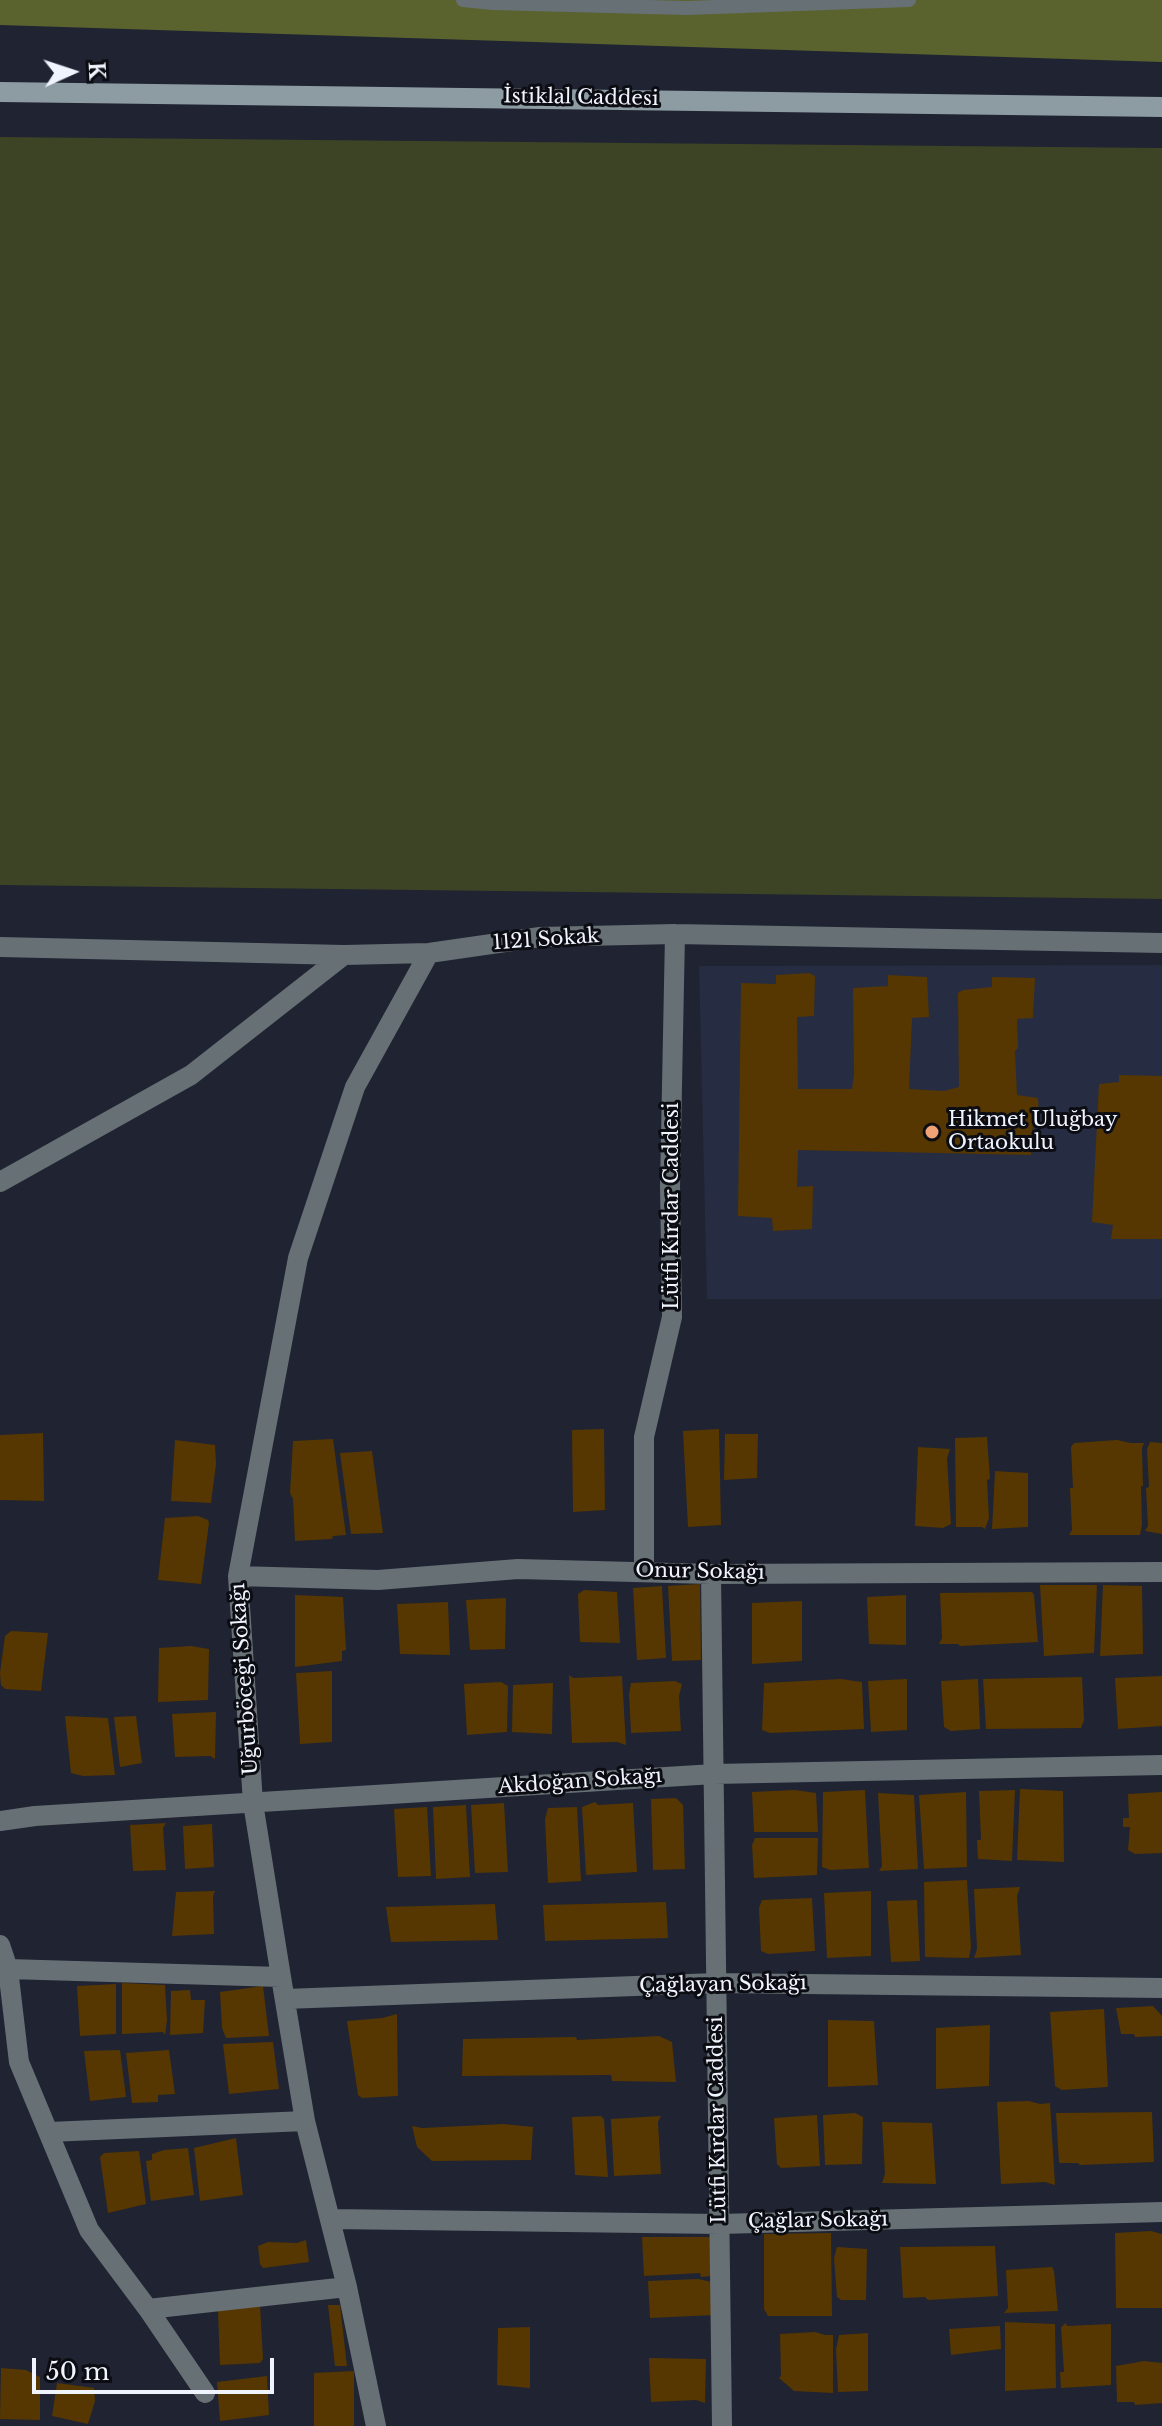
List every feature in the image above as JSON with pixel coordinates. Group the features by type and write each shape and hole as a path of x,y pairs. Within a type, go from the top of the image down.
{"main road":[{"name":"İstiklal Caddesi","path":"0,92 1162,107"}],"street":[{"name":"1121 Sokak","path":"0,947 344,955 429,953 540,937 675,934 1162,943"},
{"name":"Lütfi Kırdar Caddesi","path":"644,1571 644,1437 672,1317 670,1186 675,934"},
{"name":"Uğurböceği Sokağı","path":"376,2426 347,2287 305,2121 281,1977 253,1803 238,1576 298,1258 355,1087 429,953"},
{"path":"0,1182 191,1075 344,955"},
{"name":"Onur Sokağı","path":"238,1576 378,1580 518,1569 711,1574 1162,1572"},
{"name":"Lütfi Kırdar Caddesi","path":"711,1574 722,2426"},
{"name":"Akdoğan Sokağı","path":"0,1821 35,1816 714,1774 1162,1765"},
{"path":"0,1945 8,1969 19,2062 89,2230 205,2393"},
{"path":"8,1969 281,1977"},
{"name":"Çağlayan Sokağı","path":"285,1999 716,1983 1162,1988"},
{"path":"49,2132 305,2121"},
{"name":"Çağlar Sokağı","path":"330,2219 720,2224 1162,2212"},
{"path":"148,2309 347,2287"}],"lane":[{"path":"463,0 687,8 909,0"}],"shaded area":[{"name":"Hikmet Uluğbay Ortaokulu","path":"1162,965 1162,1299 707,1299 699,966"}],"green space":[{"path":"0,0 1162,0 1162,62 0,25"},
{"path":"0,137 1162,148 1162,899 0,885"}],"building":[{"path":"809,973 815,976 814,1016 797,1017 798,1089 852,1089 853,988 888,986 888,975 927,977 929,1017 912,1018 909,1089 944,1091 959,1087 958,993 992,987 992,977 1035,978 1033,1018 1017,1019 1018,1048 1015,1051 1017,1095 1038,1098 1039,1118 1033,1125 1031,1155 798,1150 797,1187 813,1186 812,1229 773,1231 772,1218 738,1216 741,983 776,984 776,975"},
{"path":"1119,1075 1162,1076 1162,1239 1111,1239 1113,1225 1092,1222 1099,1084 1119,1082"},
{"path":"604,1429 605,1510 573,1512 572,1430"},
{"path":"719,1429 721,1525 688,1527 683,1431"},
{"path":"43,1433 44,1501 0,1500 0,1435"},
{"path":"725,1434 758,1434 757,1478 724,1480"},
{"path":"987,1437 989,1518 985,1529 956,1527 955,1438"},
{"path":"333,1439 346,1535 295,1541 290,1493 293,1441"},
{"path":"175,1440 215,1445 211,1503 171,1501"},
{"path":"1117,1440 1144,1443 1140,1535 1069,1535 1072,1530 1070,1488 1073,1488 1071,1447 1074,1443"},
{"path":"1150,1442 1162,1443 1162,1534 1145,1531 1148,1526 1146,1488 1149,1487 1147,1449"},
{"path":"918,1447 950,1449 947,1458 951,1524 943,1528 915,1526"},
{"path":"372,1451 383,1533 351,1534 340,1453"},
{"path":"995,1471 1028,1473 1028,1527 992,1529"},
{"path":"198,1516 209,1523 201,1584 158,1580 165,1518"},
{"path":"700,1584 701,1660 672,1661 668,1586"},
{"path":"1040,1585 1097,1585 1094,1653 1044,1656"},
{"path":"1103,1585 1142,1586 1143,1654 1100,1656"},
{"path":"662,1586 666,1658 637,1660 633,1588"},
{"path":"584,1590 617,1592 620,1643 580,1642 578,1594"},
{"path":"1032,1592 1038,1642 960,1646 939,1644 942,1638 940,1593"},
{"path":"295,1595 343,1597 346,1650 342,1651 342,1661 295,1667"},
{"path":"906,1595 906,1645 869,1644 867,1597"},
{"path":"506,1598 505,1649 470,1650 466,1600"},
{"path":"802,1601 802,1661 752,1664 752,1603"},
{"path":"448,1602 450,1655 400,1654 397,1604"},
{"path":"11,1631 48,1633 41,1691 5,1689 1,1685 5,1636"},
{"path":"191,1646 209,1649 208,1700 158,1702 159,1648"},
{"path":"332,1671 332,1742 300,1744 296,1673"},
{"path":"569,1675 573,1678 622,1676 626,1745 617,1742 572,1743"},
{"path":"1162,1676 1162,1726 1118,1729 1115,1678"},
{"path":"1082,1677 1084,1720 1081,1728 986,1729 983,1679"},
{"path":"841,1679 862,1682 864,1729 770,1733 762,1730 764,1683"},
{"path":"907,1679 907,1730 871,1732 868,1681"},
{"path":"978,1679 980,1729 951,1731 944,1727 941,1681"},
{"path":"675,1681 682,1684 679,1696 681,1731 631,1733 631,1683"},
{"path":"501,1682 508,1686 507,1732 467,1735 464,1684"},
{"path":"553,1683 552,1734 512,1732 513,1685"},
{"path":"216,1712 215,1759 210,1756 175,1757 172,1714"},
{"path":"65,1716 108,1718 115,1775 83,1776 71,1773"},
{"path":"136,1716 142,1763 120,1767 114,1717"},
{"path":"1020,1789 1063,1791 1064,1862 1017,1860"},
{"path":"795,1790 816,1793 818,1832 754,1832 752,1792"},
{"path":"865,1790 869,1868 830,1870 822,1867 823,1792"},
{"path":"1015,1790 1012,1861 978,1859 977,1840 981,1840 979,1791"},
{"path":"966,1792 967,1867 924,1869 919,1795"},
{"path":"1162,1792 1162,1853 1135,1854 1128,1850 1130,1827 1123,1827 1123,1818 1129,1818 1128,1794"},
{"path":"878,1793 914,1795 918,1869 879,1871 882,1866"},
{"path":"676,1798 683,1805 685,1869 653,1870 651,1799"},
{"path":"595,1802 598,1805 633,1803 637,1872 586,1875 582,1807"},
{"path":"504,1803 508,1872 475,1873 471,1805"},
{"path":"466,1805 470,1877 436,1879 433,1807"},
{"path":"427,1807 431,1876 398,1877 394,1809"},
{"path":"577,1807 581,1881 548,1883 545,1819 548,1808"},
{"path":"166,1823 163,1828 166,1870 133,1871 130,1825"},
{"path":"212,1824 214,1867 185,1869 183,1826"},
{"path":"755,1838 818,1838 817,1875 754,1878 752,1845"},
{"path":"967,1880 969,1958 925,1957 924,1882"},
{"path":"1020,1887 1017,1896 1021,1955 974,1958 977,1949 974,1889"},
{"path":"215,1891 214,1934 172,1936 176,1892"},
{"path":"871,1891 871,1956 827,1958 824,1893"},
{"path":"812,1898 815,1951 768,1954 761,1951 759,1908 762,1900"},
{"path":"917,1900 920,1961 891,1962 887,1901"},
{"path":"666,1902 668,1938 545,1941 543,1905"},
{"path":"495,1904 498,1940 391,1942 386,1907"},
{"path":"122,1983 165,1985 165,2035 163,2032 122,2034"},
{"path":"116,1984 116,2034 80,2036 77,1986"},
{"path":"263,1986 269,2036 226,2038 222,2028 220,1992"},
{"path":"190,1990 191,2000 205,2000 203,2033 170,2035 171,1991"},
{"path":"1153,2006 1162,2016 1162,2036 1121,2034 1116,2008"},
{"path":"1104,2009 1108,2087 1062,2090 1055,2086 1050,2012"},
{"path":"397,2014 398,2096 362,2098 358,2095 347,2021"},
{"path":"828,2020 874,2021 878,2085 828,2087"},
{"path":"990,2025 989,2086 936,2089 936,2028"},
{"path":"659,2036 672,2042 676,2082 612,2081 611,2075 462,2076 463,2039 576,2037 577,2040"},
{"path":"273,2042 279,2089 229,2094 223,2044"},
{"path":"120,2050 126,2097 90,2101 84,2051"},
{"path":"169,2050 175,2094 158,2095 158,2102 132,2103 126,2053"},
{"path":"997,2102 1050,2103 1055,2185 1045,2182 1001,2184"},
{"path":"1152,2112 1154,2162 1059,2163 1056,2113"},
{"path":"855,2113 863,2117 862,2164 825,2165 823,2115"},
{"path":"817,2115 820,2166 781,2168 777,2164 774,2118"},
{"path":"601,2116 604,2119 608,2177 575,2175 572,2117"},
{"path":"661,2116 658,2122 661,2174 614,2176 611,2119"},
{"path":"882,2122 932,2123 936,2184 882,2183 885,2174"},
{"path":"504,2124 533,2127 531,2160 432,2161 417,2147 412,2126 422,2128"},
{"path":"236,2138 243,2195 200,2201 194,2148"},
{"path":"188,2148 194,2195 151,2201 146,2161 152,2160 152,2154 164,2150"},
{"path":"139,2151 146,2204 108,2213 100,2157 104,2153"},
{"path":"1151,2231 1162,2234 1162,2308 1116,2308 1115,2233"},
{"path":"831,2233 832,2316 768,2316 764,2309 764,2234"},
{"path":"642,2237 710,2237 712,2276 701,2277 700,2273 644,2276"},
{"path":"306,2240 309,2262 263,2268 260,2264 258,2246 268,2242 297,2243"},
{"path":"995,2246 998,2296 928,2300 925,2297 903,2298 900,2247"},
{"path":"837,2247 867,2249 866,2300 841,2300 837,2297 834,2258"},
{"path":"1052,2267 1058,2311 1004,2313 1008,2308 1006,2270"},
{"path":"698,2279 712,2282 714,2315 650,2318 648,2281"},
{"path":"260,2305 263,2359 260,2363 220,2365 218,2311"},
{"path":"328,2305 340,2305 347,2366 335,2366"},
{"path":"1005,2322 1055,2324 1056,2388 1005,2391"},
{"path":"1066,2323 1067,2326 1111,2324 1111,2385 1061,2388 1060,2372 1064,2372 1061,2327"},
{"path":"1000,2326 1001,2349 951,2355 949,2329"},
{"path":"530,2327 530,2388 497,2385 498,2328"},
{"path":"815,2332 833,2335 833,2393 794,2391 779,2378 780,2334"},
{"path":"868,2333 868,2391 838,2392 836,2349 839,2335"},
{"path":"649,2358 706,2359 705,2403 696,2400 651,2402"},
{"path":"1144,2361 1162,2363 1162,2403 1135,2405 1134,2402 1117,2402 1116,2366"},
{"path":"1,2368 26,2370 40,2377 40,2420 0,2419"},
{"path":"354,2371 354,2426 314,2426 314,2373"},
{"path":"267,2376 269,2415 220,2421 217,2382"},
{"path":"57,2383 94,2388 95,2401 88,2424 52,2416"}],"place":[{"name":"Hikmet Uluğbay Ortaokulu","path":"932,1132"}]}
